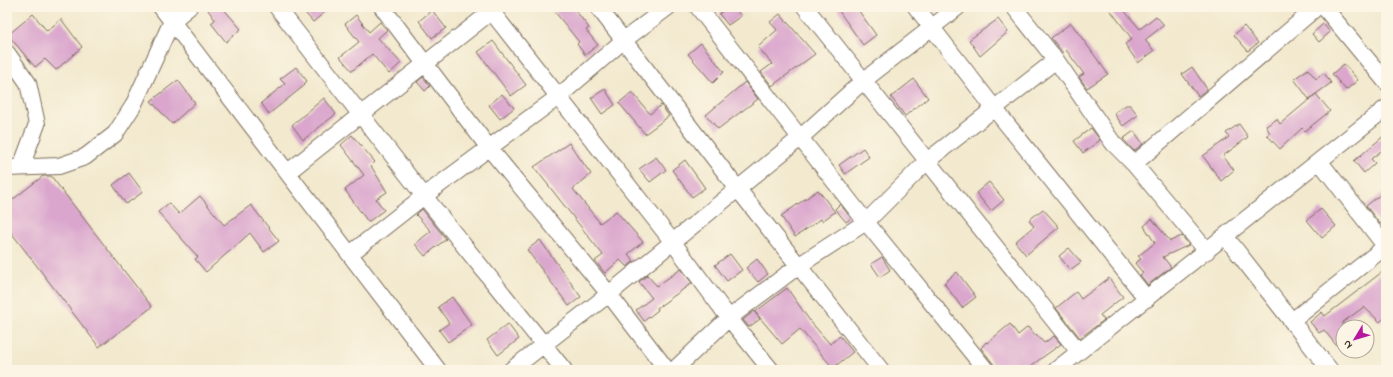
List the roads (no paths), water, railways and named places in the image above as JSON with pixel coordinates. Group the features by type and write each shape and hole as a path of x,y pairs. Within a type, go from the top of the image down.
{"street":[{"path":"161,7 438,370"},
{"path":"7,53 28,83 36,124 14,168 59,166 85,157 115,134 133,106 172,21 189,7"},
{"path":"277,7 424,196 564,370"},
{"path":"382,7 489,148 609,294 667,370"},
{"path":"598,7 737,188 881,370"},
{"path":"350,254 424,196 558,97 624,40 668,7"},
{"path":"698,7 866,222 986,370"},
{"path":"805,7 1079,352"},
{"path":"916,7 994,108 1147,299"},
{"path":"511,370 609,294 800,138 863,80 958,7"},
{"path":"1014,7 1056,60 1112,143 1134,164 1207,251"},
{"path":"1134,164 1317,7"},
{"path":"1324,7 1386,82"},
{"path":"288,172 425,65 492,8 558,97 672,241 729,318 771,370"},
{"path":"674,370 729,318 798,266 866,222 927,161 1056,60"},
{"path":"1056,370 1320,162 1386,108"},
{"path":"1292,322 1386,247 1320,162"},
{"path":"1225,236 1330,370"}]}
